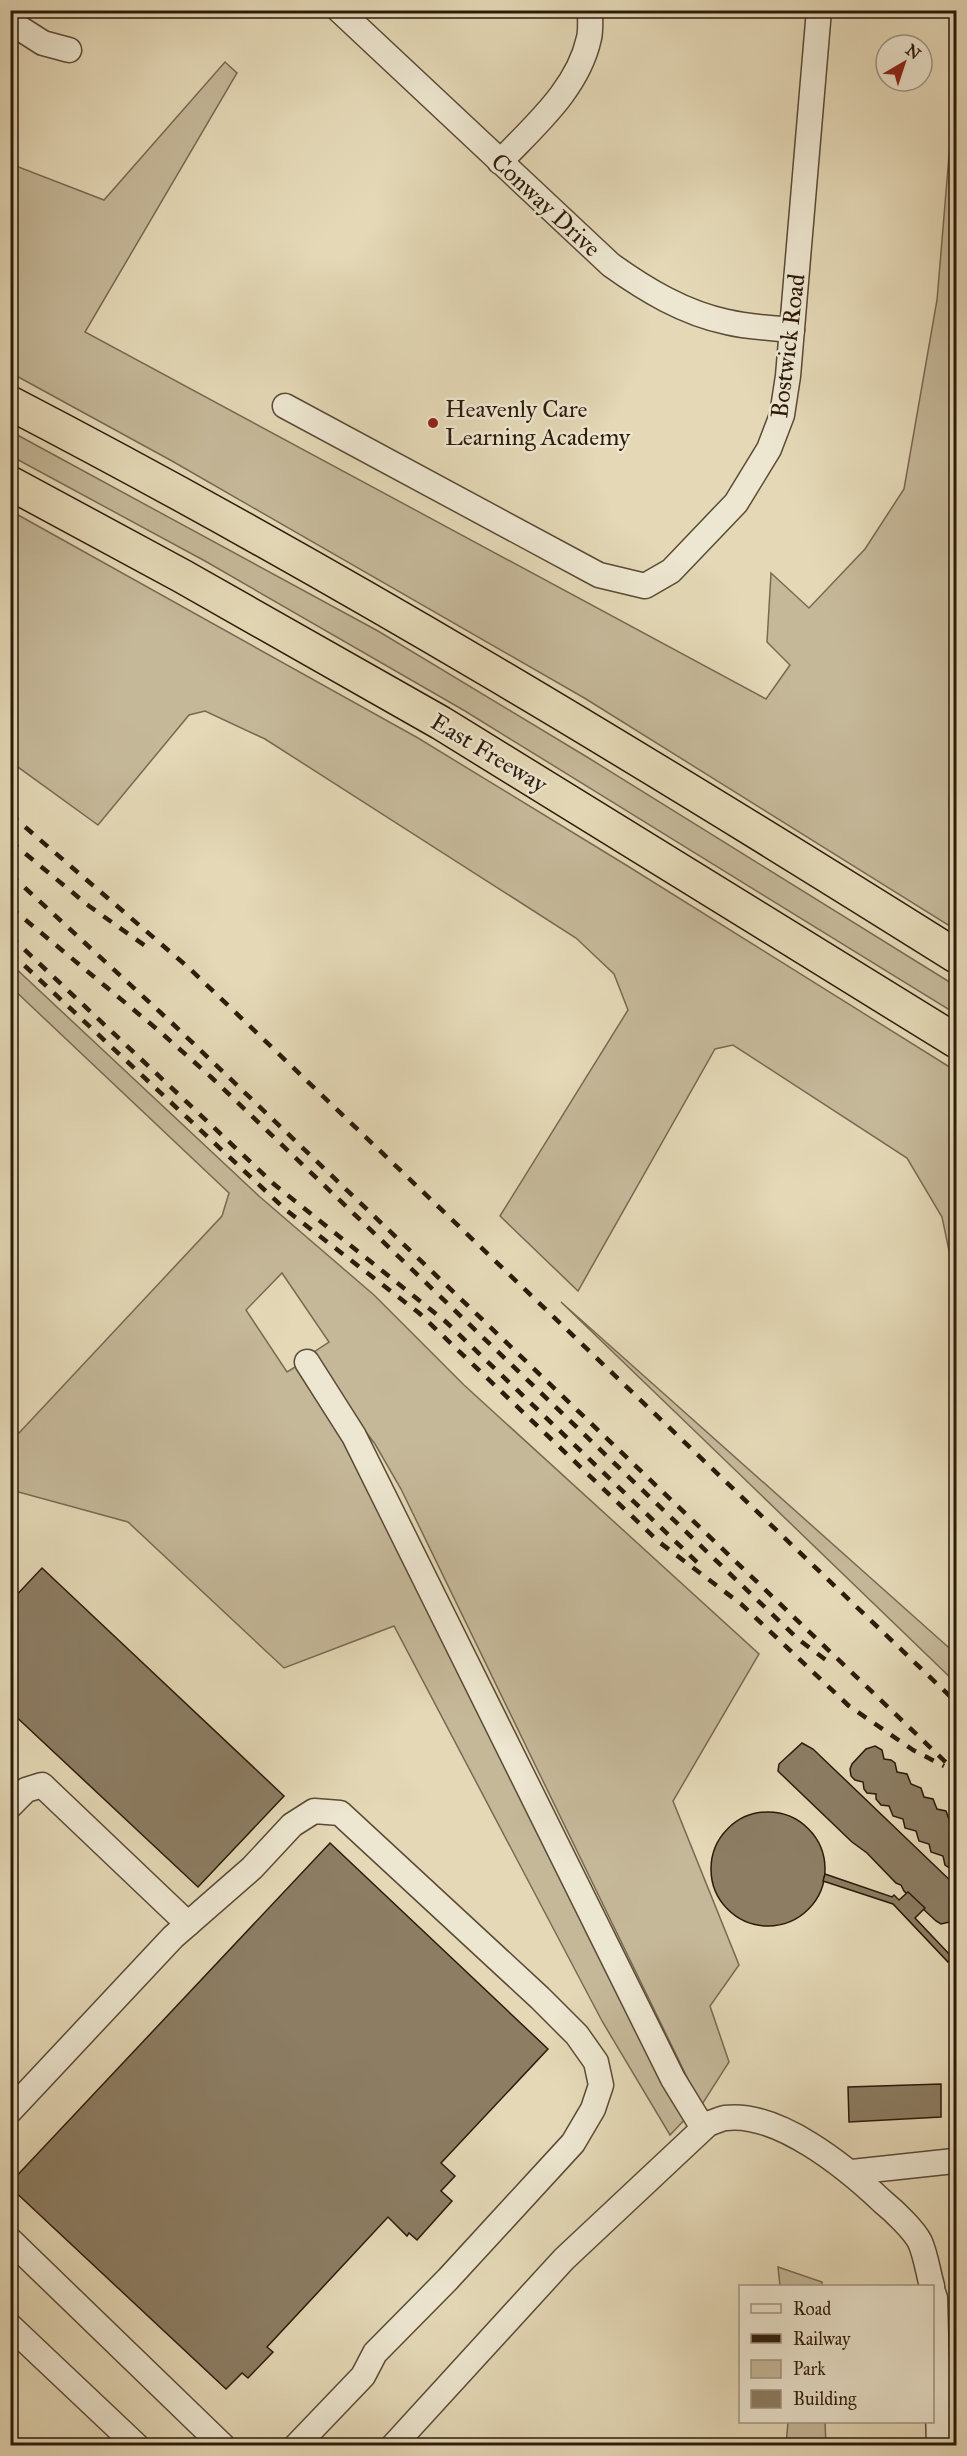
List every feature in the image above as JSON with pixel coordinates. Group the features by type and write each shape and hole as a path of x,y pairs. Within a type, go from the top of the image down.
{"highway":[{"path":"10,403 140,470 428,634 697,795 957,956"},
{"name":"East Freeway","path":"10,483 192,582 441,723 957,1041"}],"street":[{"name":"Conway Drive","path":"339,10 611,265 645,289 684,308 727,322 792,330"},
{"path":"500,162 554,105 575,73 590,38 590,10"},
{"name":"Bostwick Road","path":"285,406 599,575 645,586 671,571 736,503 769,449 782,416 789,376 819,10"},
{"path":"10,22 43,44 69,50"},
{"path":"307,1362 354,1436 673,2079 703,2128"},
{"path":"10,1806 26,1790 42,1785 188,1924"},
{"path":"10,2111 188,1924 252,1868 292,1825 314,1811 340,1813 578,2035 596,2062 601,2085 593,2109 573,2143 456,2271 375,2353 363,2376 296,2445"},
{"path":"393,2445 564,2259 703,2128 724,2118 746,2118 776,2127 812,2145 852,2172 894,2212 920,2241 931,2285"},
{"path":"852,2172 954,2161 957,2163"},
{"path":"10,2240 223,2445"},
{"path":"934,2295 947,2397 939,2445"},
{"path":"10,2326 137,2445"}],"green space":[{"path":"225,62 237,73 85,332 766,699 790,665 767,642 771,573 809,608 865,549 904,489 937,300 956,72 956,655 949,807 956,812 956,930 586,699 172,461 11,373 11,164 104,200"},
{"path":"10,431 378,631 587,757 956,986 956,1014 465,711 205,561 11,456"},
{"path":"11,511 418,738 956,1071 956,1284 942,1217 907,1158 733,1045 715,1049 578,1291 500,1216 628,1010 614,974 576,938 265,739 205,711 189,715 98,825 11,762"},
{"path":"11,964 260,1197 374,1295 464,1385 759,1654 673,1801 739,1965 710,2006 729,2062 701,2106 401,1489 375,1444 308,1356 329,1342 282,1273 246,1310 287,1372 295,1367 370,1483 689,2115 670,2135 602,2021 394,1626 284,1668 128,1522 15,1491 11,1493 10,1427 19,1433 222,1216 229,1193 11,987"},
{"path":"561,1302 956,1654 956,1683"},
{"path":"778,2267 822,2282 822,2285 780,2285"},
{"path":"788,2423 825,2423 826,2445 786,2445"}],"building":[{"path":"42,1568 284,1796 198,1887 10,1711 10,1602"},
{"path":"802,1743 813,1749 956,1886 956,1911 949,1922 941,1924 936,1921 904,1891 901,1885 896,1883 778,1771 779,1764"},
{"path":"875,1746 882,1750 884,1759 895,1763 897,1772 907,1774 911,1784 921,1788 924,1797 933,1799 937,1809 946,1811 950,1822 956,1822 956,1869 945,1865 943,1856 931,1852 929,1844 919,1841 916,1831 905,1828 903,1819 893,1816 889,1806 881,1805 876,1799 876,1794 867,1793 863,1782 851,1776 852,1764 866,1749"},
{"path":"768,1812 790,1816 808,1829 821,1847 825,1869 821,1891 808,1909 790,1922 768,1926 746,1922 728,1909 715,1891 711,1869 715,1847 728,1829 746,1816"},
{"path":"330,1843 548,2049 441,2163 455,2176 441,2191 452,2201 417,2240 409,2233 407,2236 388,2217 267,2347 273,2352 248,2378 242,2373 226,2389 10,2187 10,2183"},
{"path":"825,1874 892,1897 894,1895 899,1900 908,1892 925,1908 915,1918 952,1957 948,1962 893,1904 823,1881"},
{"path":"941,2084 941,2117 849,2122 848,2087"}],"railway":[{"path":"10,814 189,968 956,1702"},
{"path":"10,841 89,906 151,950"},
{"path":"10,874 174,1025 956,1772"},
{"path":"10,907 211,1077 798,1639 830,1663"},
{"path":"10,936 275,1185 445,1321 700,1565"},
{"path":"10,952 286,1210 419,1313 659,1542 741,1604 849,1706 913,1750 944,1766"}],"place":[{"name":"Heavenly Care Learning Academy","path":"433,423"}]}
